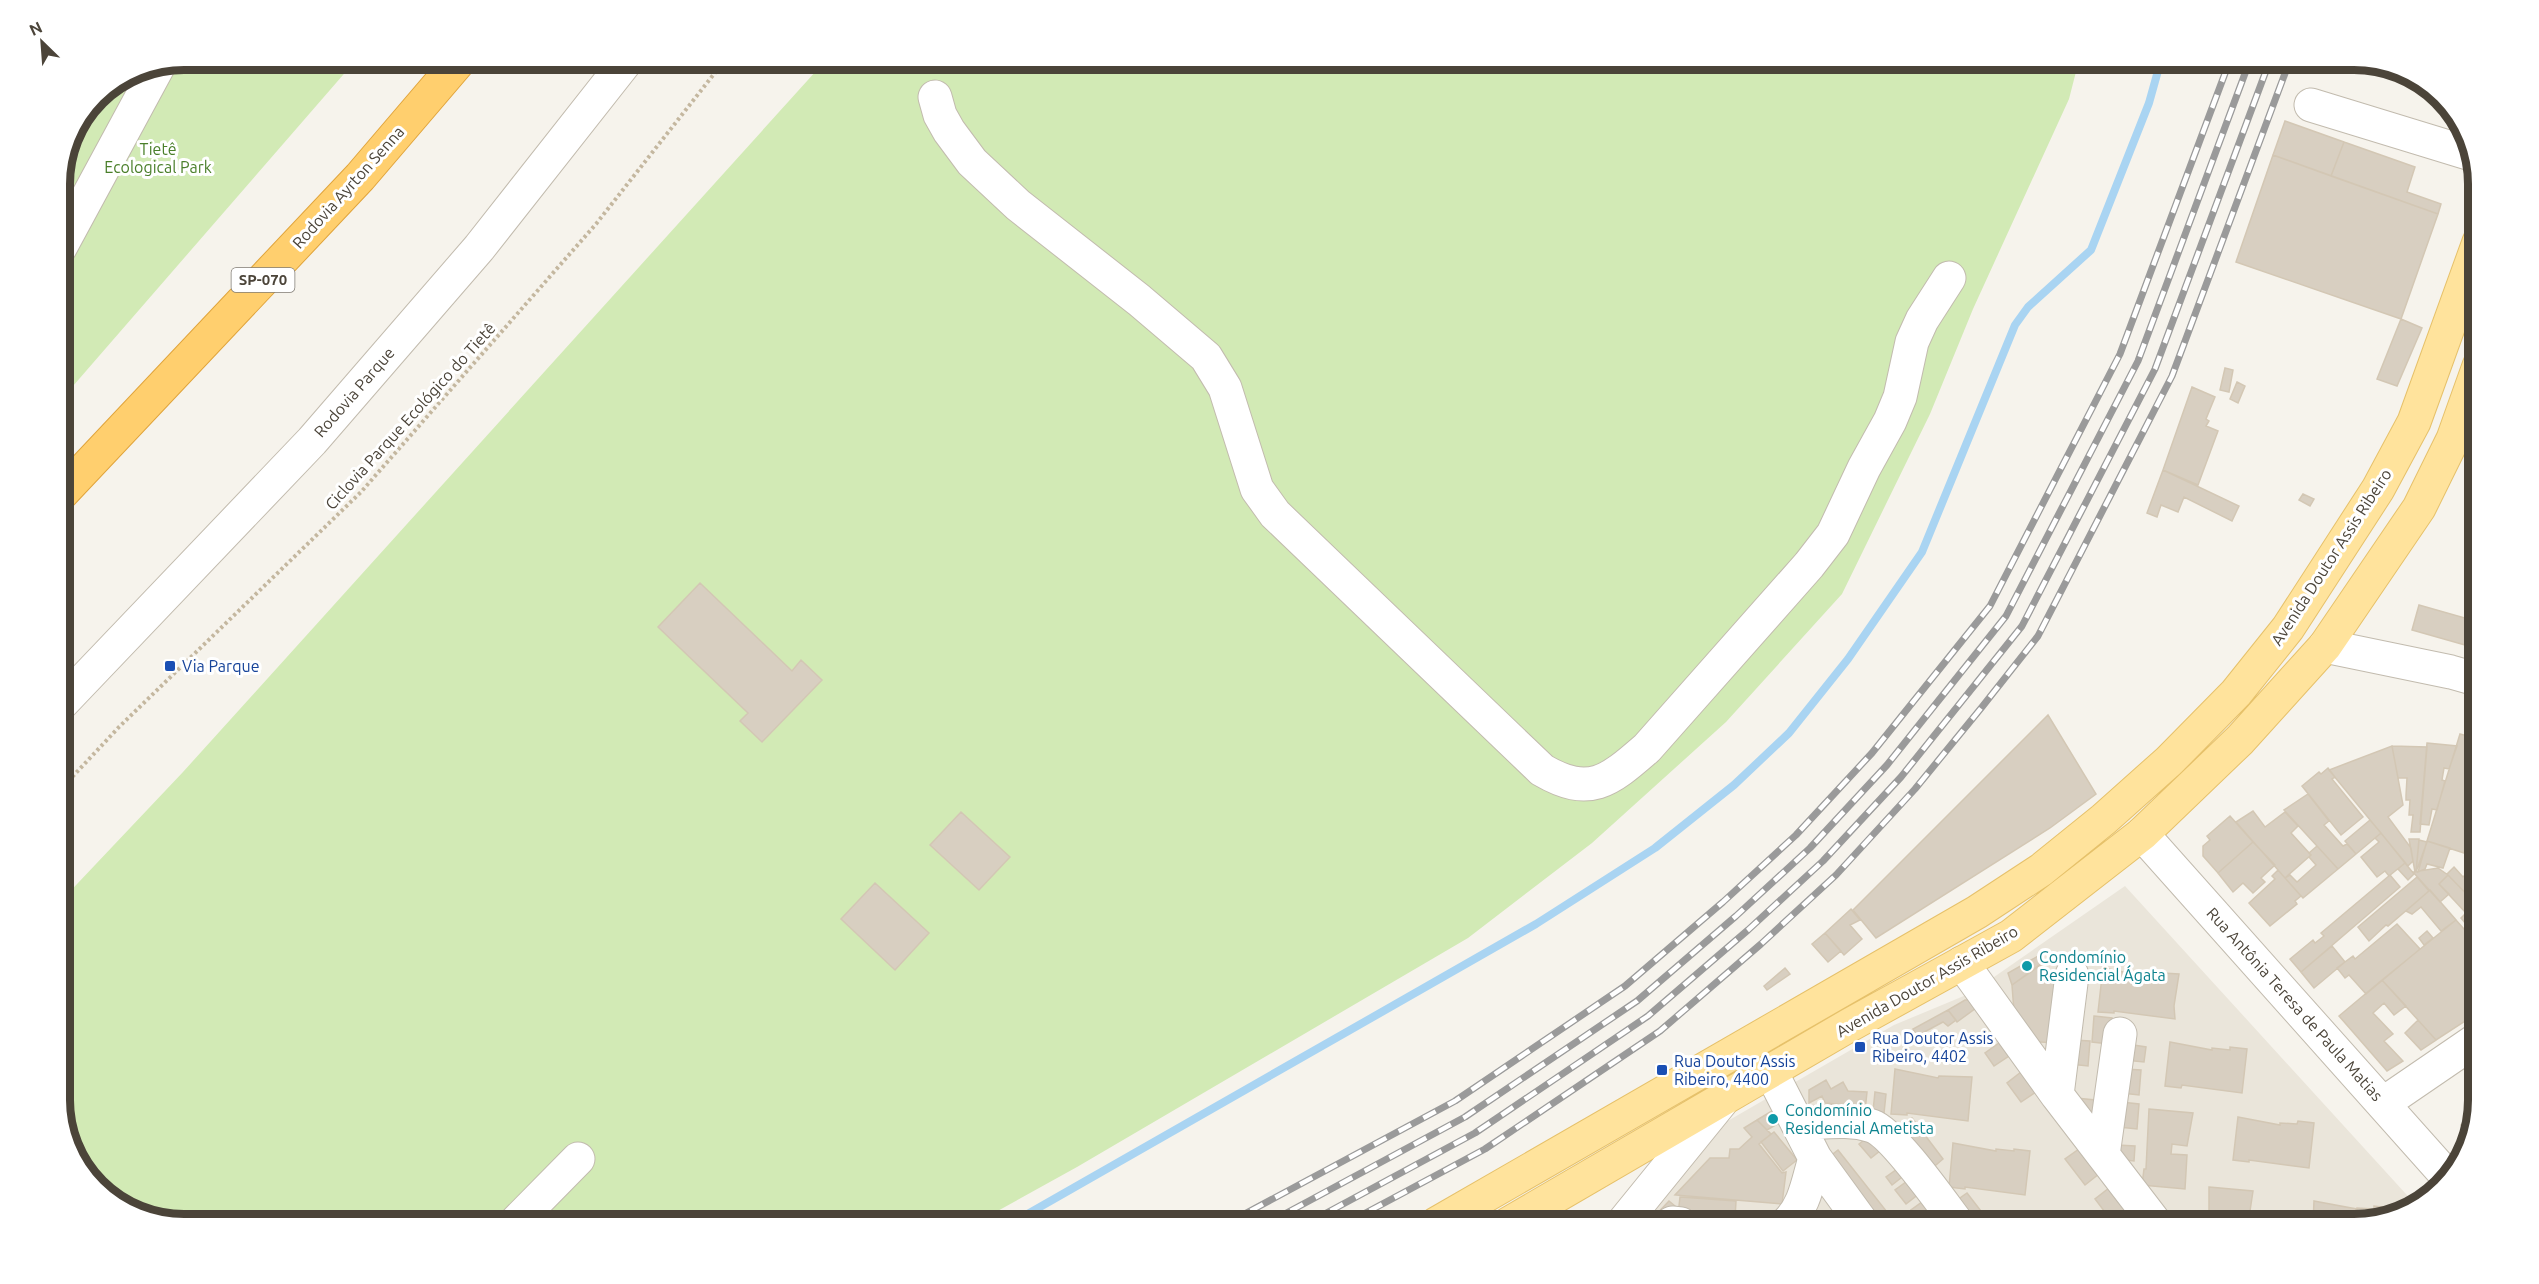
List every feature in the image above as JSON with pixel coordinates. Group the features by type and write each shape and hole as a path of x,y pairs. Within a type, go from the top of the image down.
{"highway":[{"name":"Rodovia Ayrton Senna","path":"71,483 360,177 451,70"}],"main road":[{"name":"Avenida Doutor Assis Ribeiro","path":"1453,1214 1977,912 2040,870 2104,819 2169,761 2236,693 2288,628 2378,489 2414,422 2468,272"},
{"name":"Avenida Doutor Assis Ribeiro","path":"1525,1214 2011,936 2142,834 2240,740 2325,646 2419,508 2453,439 2468,397"}],"street":[{"name":"Rodovia Parque","path":"71,693 312,441 478,248 619,70"},
{"path":"71,228 153,76"},
{"path":"935,97 940,115 949,131 972,162 1027,212 1139,300 1206,357 1225,388 1257,489 1275,514 1542,770 1562,782 1582,785 1606,780 1627,766 1647,748 1809,566 1833,534 1864,468 1890,421 1900,397 1912,342 1922,320 1949,278"},
{"path":"2311,105 2463,152"},
{"path":"2325,646 2468,677"},
{"name":"Rua Antônia Teresa de Paula Matias","path":"2142,834 2385,1103 2443,1171"},
{"path":"1962,963 2057,1095 2148,1214"},
{"path":"2057,1095 2072,975"},
{"path":"2103,1155 2120,1034"},
{"path":"2385,1103 2468,1046"},
{"path":"1771,1072 1815,1158 1856,1214"},
{"path":"1630,1214 1722,1101"},
{"path":"1797,1123 1854,1122 1874,1127 1889,1138 1950,1214"},
{"path":"1797,1214 1815,1158"},
{"path":"524,1214 578,1159"}],"path":[{"name":"Ciclovia Parque Ecológico do Tietê","path":"71,778 119,727 361,492 596,224 717,70"}],"shaded area":[{"path":"2125,886 2410,1199 2391,1207 2354,1214 1635,1214 1700,1137 1894,1025 1971,993"}],"green space":[{"name":"Tietê Ecological Park","path":"347,70 71,388 71,170 79,141 94,115 109,99 134,82 170,71"},
{"path":"817,70 2076,70 2069,99 1973,309 1930,414 1842,594 1726,722 1592,843 1468,938 1077,1167 992,1214 185,1214 155,1210 134,1202 109,1185 99,1175 82,1150 73,1121 71,1107 71,890 183,772"}],"building":[{"path":"2285,121 2344,142 2331,176 2273,155"},
{"path":"2344,142 2415,167 2407,192 2441,204 2438,214 2331,176"},
{"path":"2273,155 2438,214 2401,319 2236,262"},
{"path":"2401,319 2422,328 2397,386 2377,379"},
{"path":"2225,368 2233,370 2229,392 2220,390"},
{"path":"2237,382 2245,386 2238,403 2230,399"},
{"path":"2192,387 2215,397 2206,419 2209,421 2206,426 2218,431 2198,485 2163,470"},
{"path":"2163,470 2239,506 2232,521 2184,497 2178,512 2161,505 2157,517 2147,513"},
{"path":"2303,494 2314,499 2310,506 2299,500"},
{"path":"700,583 792,671 801,660 822,680 762,742 740,721 748,713 658,627"},
{"path":"2419,605 2468,619 2468,646 2412,630"},
{"path":"2048,715 2096,794 2050,828 1876,938 1853,910"},
{"path":"2460,734 2468,736 2468,839 2464,853 2427,841"},
{"path":"2427,743 2457,746 2449,769 2444,768 2442,780 2445,781 2437,810 2432,809 2429,825 2420,824"},
{"path":"2392,746 2403,805 2388,817 2411,848 2413,861 2408,866 2329,770"},
{"path":"2392,746 2427,747 2420,832 2411,832 2413,815 2409,815 2410,800 2406,800 2407,778 2398,778"},
{"path":"2328,768 2335,777 2332,779 2363,817 2341,835 2302,786 2319,772 2321,774"},
{"path":"2308,794 2329,821 2324,825 2343,846 2347,844 2356,854 2338,869 2284,810"},
{"path":"2253,811 2265,827 2285,812 2298,826 2291,833 2311,855 2285,878 2236,822"},
{"path":"961,812 1010,857 979,890 930,845"},
{"path":"2230,816 2253,842 2218,873 2203,856 2203,846 2210,840 2207,836"},
{"path":"2370,820 2381,833 2356,854 2345,841"},
{"path":"2381,833 2405,863 2389,876 2385,871 2377,877 2361,857 2379,842 2375,838"},
{"path":"2409,839 2419,839 2416,872 2415,872"},
{"path":"2419,840 2427,842 2416,872"},
{"path":"2427,841 2450,848 2443,868 2427,864 2425,869 2418,872"},
{"path":"2253,842 2275,865 2261,878 2265,882 2253,893 2243,883 2233,892 2218,873"},
{"path":"2317,846 2338,869 2303,898 2285,878 2290,875 2297,882 2316,865 2309,857 2311,855 2309,853"},
{"path":"2405,863 2414,874 2408,880 2398,869"},
{"path":"2454,867 2463,877 2468,872 2468,896 2447,874"},
{"path":"2438,868 2448,875 2439,884 2449,894 2440,902 2413,872"},
{"path":"2278,870 2301,896 2295,901 2297,904 2270,926 2249,903 2275,879 2272,876"},
{"path":"2390,875 2400,887 2301,972 2290,959 2313,940 2315,943 2324,936 2321,933"},
{"path":"2448,875 2468,896 2468,927 2461,918 2466,913 2439,884"},
{"path":"2417,877 2429,891 2369,941 2358,927"},
{"path":"875,883 929,933 895,970 841,919"},
{"path":"2430,890 2456,920 2441,931 2421,907 2412,914 2406,911"},
{"path":"1851,909 1860,920 1850,925 1862,939 1844,955 1825,933"},
{"path":"2456,920 2468,934 2468,1019 2436,1040 2382,980"},
{"path":"2397,924 2420,949 2366,994 2349,975 2345,978 2337,968 2353,956 2355,959"},
{"path":"2427,931 2433,938 2424,945 2419,938"},
{"path":"1825,933 1841,951 1828,962 1812,944"},
{"path":"2332,946 2345,962 2314,988 2301,972"},
{"name":"Condomínio Residencial Ágata","path":"2040,955 2045,961 2012,985 2008,973"},
{"path":"2041,965 2043,966 2042,982 2061,984 2056,1043 2026,1041 2015,1025 2012,985"},
{"path":"1785,968 1790,974 1767,990 1764,986"},
{"path":"2103,968 2145,976 2145,974 2179,974 2174,1006 2175,1019 2114,1011 2114,1013 2098,1012"},
{"path":"2382,980 2406,1006 2394,1015 2384,1003 2373,1013 2393,1034 2384,1041 2403,1061 2387,1071 2339,1016"},
{"path":"1965,1000 1970,1000 1976,1008 1957,1022 1948,1010"},
{"path":"1948,1010 1956,1020 1948,1026 1943,1022 1917,1036 1913,1029"},
{"path":"2094,1016 2112,1018 2109,1044 2092,1042"},
{"path":"2418,1020 2436,1040 2421,1050 2405,1033"},
{"path":"2073,1040 2090,1041 2088,1066 2070,1064"},
{"path":"2170,1042 2212,1050 2212,1048 2230,1050 2230,1047 2247,1049 2242,1093 2182,1085 2181,1088 2165,1086"},
{"path":"1999,1043 2009,1056 1994,1066 1985,1053"},
{"path":"2127,1044 2146,1047 2144,1062 2125,1060"},
{"path":"1895,1069 1938,1078 1939,1076 1972,1077 1968,1121 1907,1113 1907,1115 1891,1114"},
{"path":"2124,1069 2141,1070 2139,1095 2122,1093"},
{"path":"2021,1072 2036,1092 2021,1102 2007,1083"},
{"path":"1826,1080 1831,1089 1843,1082 1848,1091 1867,1092 1865,1111 1846,1109 1846,1105 1825,1103 1822,1096 1809,1103 1809,1090"},
{"path":"1875,1092 1886,1094 1884,1113 1873,1111"},
{"path":"2076,1098 2105,1101 2103,1119 2074,1116"},
{"path":"2121,1102 2139,1104 2137,1129 2119,1127"},
{"name":"Condomínio Residencial Ametista","path":"1777,1108 1789,1117 1767,1130 1757,1120"},
{"path":"2149,1109 2193,1113 2187,1146 2172,1144 2171,1154 2187,1155 2185,1189 2142,1185 2144,1169 2146,1169"},
{"path":"2238,1117 2280,1125 2280,1123 2297,1124 2298,1121 2314,1123 2309,1168 2233,1160"},
{"path":"1912,1118 1943,1159 1929,1171 1897,1130"},
{"path":"2467,1119 2465,1130 2461,1125"},
{"path":"1757,1120 1771,1134 1759,1144 1782,1173 1786,1172 1782,1204 1675,1195 1710,1158 1729,1158 1730,1149 1739,1149 1752,1137 1744,1128"},
{"path":"1774,1132 1797,1160 1783,1171 1761,1142"},
{"path":"1873,1133 1885,1147 1871,1158 1859,1144"},
{"path":"1953,1143 1996,1151 1996,1149 2014,1151 2014,1149 2030,1151 2025,1195 1949,1187"},
{"path":"2117,1145 2135,1146 2134,1161 2116,1159"},
{"path":"2079,1149 2099,1174 2085,1185 2065,1159"},
{"path":"1838,1150 1889,1214 1865,1214 1824,1161"},
{"path":"1900,1167 1906,1174 1892,1185 1886,1177"},
{"path":"1910,1179 1920,1193 1906,1204 1895,1190"},
{"path":"2209,1187 2253,1191 2250,1214 2209,1214"},
{"path":"2109,1188 2129,1214 2106,1214 2095,1199"},
{"path":"1967,1193 1983,1214 1962,1214 1953,1203"},
{"path":"1680,1197 1736,1201 1735,1214 1678,1214"},
{"path":"1926,1199 1937,1214 1914,1214 1911,1210"},
{"path":"1669,1201 1675,1206 1667,1214 1657,1214"},
{"path":"2314,1201 2357,1209 2374,1209 2374,1206 2388,1208 2354,1214 2313,1214"}],"waterway":[{"path":"1028,1214 1536,924 1655,848 1734,785 1789,733 1848,659 1922,552 2015,325 2028,307 2091,250 2149,103 2158,70"}],"railway":[{"path":"1245,1214 1455,1101 1625,986 1723,902 1796,835 1872,753 1990,606 2120,354 2226,70"},
{"path":"1285,1214 1465,1117 1637,1001 1736,916 1810,848 1887,765 2006,616 2138,361 2246,70"},
{"path":"1325,1214 1475,1133 1648,1016 1748,930 1823,861 1901,777 2022,626 2155,369 2266,70"},
{"path":"1364,1214 1485,1149 1660,1031 1761,944 1836,875 1915,789 1982,707 2038,636 2172,376 2286,70"}],"place":[{"name":"Via Parque","path":"170,666"},
{"name":"Condomínio Residencial Ágata","path":"2027,966"},
{"name":"Rua Doutor Assis Ribeiro, 4402","path":"1860,1047"},
{"name":"Rua Doutor Assis Ribeiro, 4400","path":"1662,1070"},
{"name":"Condomínio Residencial Ametista","path":"1773,1119"}]}
